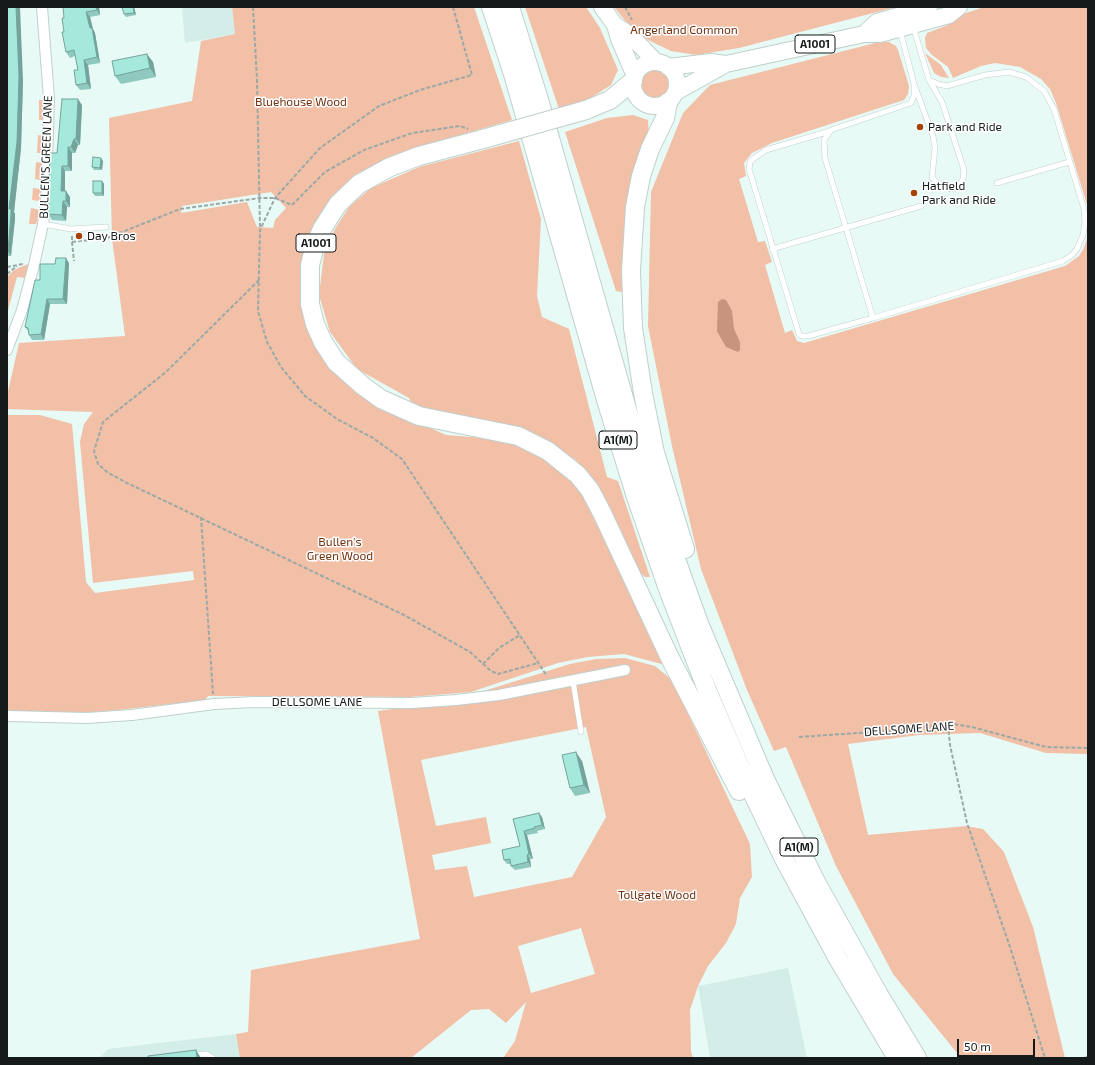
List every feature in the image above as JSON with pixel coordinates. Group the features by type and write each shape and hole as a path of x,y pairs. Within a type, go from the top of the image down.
{"highway":[{"name":"A1(M)","path":"491,7 515,81 606,400 636,498 707,690 741,769 784,859 838,959 897,1058"},
{"name":"A1(M)","path":"510,7 542,110 638,444 664,526 700,626 765,779 816,882 879,995 917,1058"},
{"name":"A1001","path":"400,409 375,395 353,378 336,362 323,342 315,324 310,304 310,265 315,245 329,216 349,193 374,175 419,156 478,135 586,110 610,100 634,79"},
{"name":"A1(M)","path":"672,97 665,118 650,149 641,176 635,207 631,270 633,328 643,393 655,453 688,560 700,626"},
{"name":"A1(M)","path":"400,409 441,422 518,436 548,451 563,461 578,475 590,490 602,513 670,658 759,830 784,859"}],"main road":[{"path":"602,7 615,25 630,36 676,78 672,97 656,106 644,103 635,94 634,79 615,25"},
{"name":"A1001","path":"907,23 929,7"},
{"name":"A1001","path":"672,97 726,64 864,34 877,22 907,23 949,15 959,7"},
{"name":"A1001","path":"662,64 711,62 726,64"},
{"path":"634,79 643,66 662,64"}],"street":[{"name":"BULLEN'S GREEN LANE","path":"7,350 22,310 43,224 47,180 49,98 42,7"},
{"name":"DELLSOME LANE","path":"7,716 87,718 132,715 214,704 254,702 420,702 499,695 625,670"}],"lane":[{"path":"907,23 929,80 942,102 964,170 963,180 953,189 940,187 932,177 935,148 933,136 914,84"},
{"path":"907,23 914,84 914,96 911,103 772,148 757,156 750,162 750,173 772,249 797,331 801,336 808,336 872,318 1063,261 1072,255 1081,242 1085,222 1084,209 1049,99 1036,84 1026,78 1008,72 998,72 947,86 929,80"},
{"path":"831,130 824,140 824,153 872,318"},
{"path":"997,183 1069,162"},
{"path":"772,249 921,206"},
{"path":"43,224 71,229 106,227"},
{"path":"573,681 581,732"},
{"path":"186,1056 207,1054 213,1058"}],"path":[{"path":"253,7 257,80 260,198 260,280 258,311 267,342 281,367 305,396 337,419 373,438 402,459 554,685"},
{"path":"260,230 275,198 320,148 379,106 420,90 472,75 453,7"},
{"path":"72,242 107,238 180,209 260,198 275,198 292,205 325,172 364,150 412,133 460,126 478,135"},
{"path":"71,229 74,261"},
{"path":"7,267 29,263"},
{"path":"7,274 17,266"},
{"path":"260,280 166,372 103,422 94,451 98,464 107,472 125,482 404,615 470,652 491,671 498,674 538,663"},
{"path":"201,517 214,704"},
{"path":"483,664 499,648 520,635"},
{"path":"948,725 950,745 967,823 1009,944 1045,1058"},
{"name":"DELLSOME LANE","path":"799,737 948,725 972,727 1046,747 1088,748"},
{"path":"1084,1058 1088,1057"}],"shaded area":[{"path":"182,7 232,7 235,34 185,43"},
{"path":"722,299 726,300 732,311 734,329 740,342 740,350 738,352 726,347 717,331 718,302"},
{"path":"788,968 807,1058 710,1058 698,986"},
{"path":"236,1034 240,1058 99,1058 108,1049"}],"green space":[{"path":"232,7 474,7 512,120 429,144 384,161 306,255 315,341 377,404 446,435 510,440 551,460 579,488 622,567 669,666 624,654 588,657 558,663 471,692 410,697 208,696 205,700 75,715 7,712 7,415 40,415 72,424 86,582 95,593 194,580 193,571 93,583 80,442 84,424 93,412 7,409 7,396 19,343 125,336 112,239 109,118 192,101 201,41 235,34","holes":["271,192 286,208 275,220 273,228 257,227 247,202 181,213 182,206"]},
{"path":"525,7 586,7 600,28 618,70 611,85 589,99 559,109"},
{"name":"Angerland Common","path":"614,7 896,7 739,48 696,55 671,51 648,40 627,23"},
{"path":"984,7 1088,7 1088,208 1056,103 1050,89 1041,79 1020,67 995,63 981,66 953,78 948,67 932,55 926,48 925,38 927,33 948,25 946,20"},
{"path":"879,42 889,42 896,46 898,50 909,86 908,94 904,100 772,143 752,153 744,163 746,176 739,179 758,242 765,241 772,262 765,265 785,333 792,330 797,341 804,343 1065,266 1079,256 1084,248 1088,235 1088,754 1046,753 980,733 919,735 848,744 868,835 966,826 983,829 1004,852 1033,927 1065,1058 961,1058 893,974 836,866 786,747 774,751 747,690 701,569 672,446 648,326 651,192 683,113 710,85"},
{"path":"925,53 941,65 949,78 941,77 934,73"},
{"path":"655,69 666,73 670,84 666,95 655,99 644,95 640,84 644,73"},
{"path":"39,100 45,100 45,120 39,120"},
{"path":"633,115 648,120 649,139 627,293 616,291 565,132 607,118"},
{"path":"38,135 45,136 43,153 37,153"},
{"path":"519,141 541,219 537,296 542,317 569,329 607,477 618,481 650,577 645,577 634,567 605,503 576,460 537,437 413,407 409,398 357,369 330,332 319,295 324,254 335,229 349,207 371,188 419,167"},
{"path":"36,162 43,163 41,180 35,179"},
{"path":"33,188 40,189 42,191 39,201 32,200"},
{"path":"31,208 40,210 36,224 29,224"},
{"path":"28,264 25,278 17,277 7,314 7,277 14,270"},
{"name":"Tollgate Wood","path":"625,658 655,666 672,680 750,844 752,877 740,898 736,924 726,943 708,966 698,986 690,1010 691,1051 693,1058 503,1058 515,1041 526,1002 506,1023 489,1009 471,1010 411,1058 240,1058 236,1034 248,1032 251,970 420,939 378,711 452,701 570,664 596,659","holes":["586,727 606,817 572,877 474,897 467,866 435,870 432,855 491,843 486,817 436,826 421,760","581,928 595,974 531,993 518,946"]}],"building":[{"path":"7,7 16,7 19,76 17,142 9,209 11,209 11,214 8,251 7,251"},
{"path":"63,7 96,7 97,10 86,12 90,28 92,28 97,57 84,60 87,83 76,85 74,70 78,70 74,50 66,52 62,32 64,32 62,18 64,18"},
{"path":"122,7 133,7 134,13 124,14"},
{"path":"147,54 150,68 115,76 112,61"},
{"path":"62,99 78,99 76,139 74,139 71,147 68,147 68,166 62,166 61,191 66,191 66,201 63,201 62,215 48,214 50,153 57,153"},
{"path":"93,157 101,158 100,168 92,167"},
{"path":"93,181 102,181 102,193 93,193"},
{"path":"56,258 66,258 63,299 47,299 41,334 29,335 28,328 25,327 35,280 40,280 40,264 55,264"},
{"path":"576,752 584,785 570,788 562,755"},
{"path":"539,813 542,825 524,831 529,854 527,855 528,862 511,866 510,859 504,860 502,850 520,846 513,819"},
{"path":"196,1050 197,1058 148,1058 148,1056"}],"place":[{"name":"Park and Ride","path":"920,127"},
{"name":"Hatfield Park and Ride","path":"914,193"},
{"name":"Day Bros","path":"79,236"}],"park label":[{"name":"Bluehouse Wood","path":"301,102"},
{"name":"Bullen's Green Wood","path":"340,549"}]}
